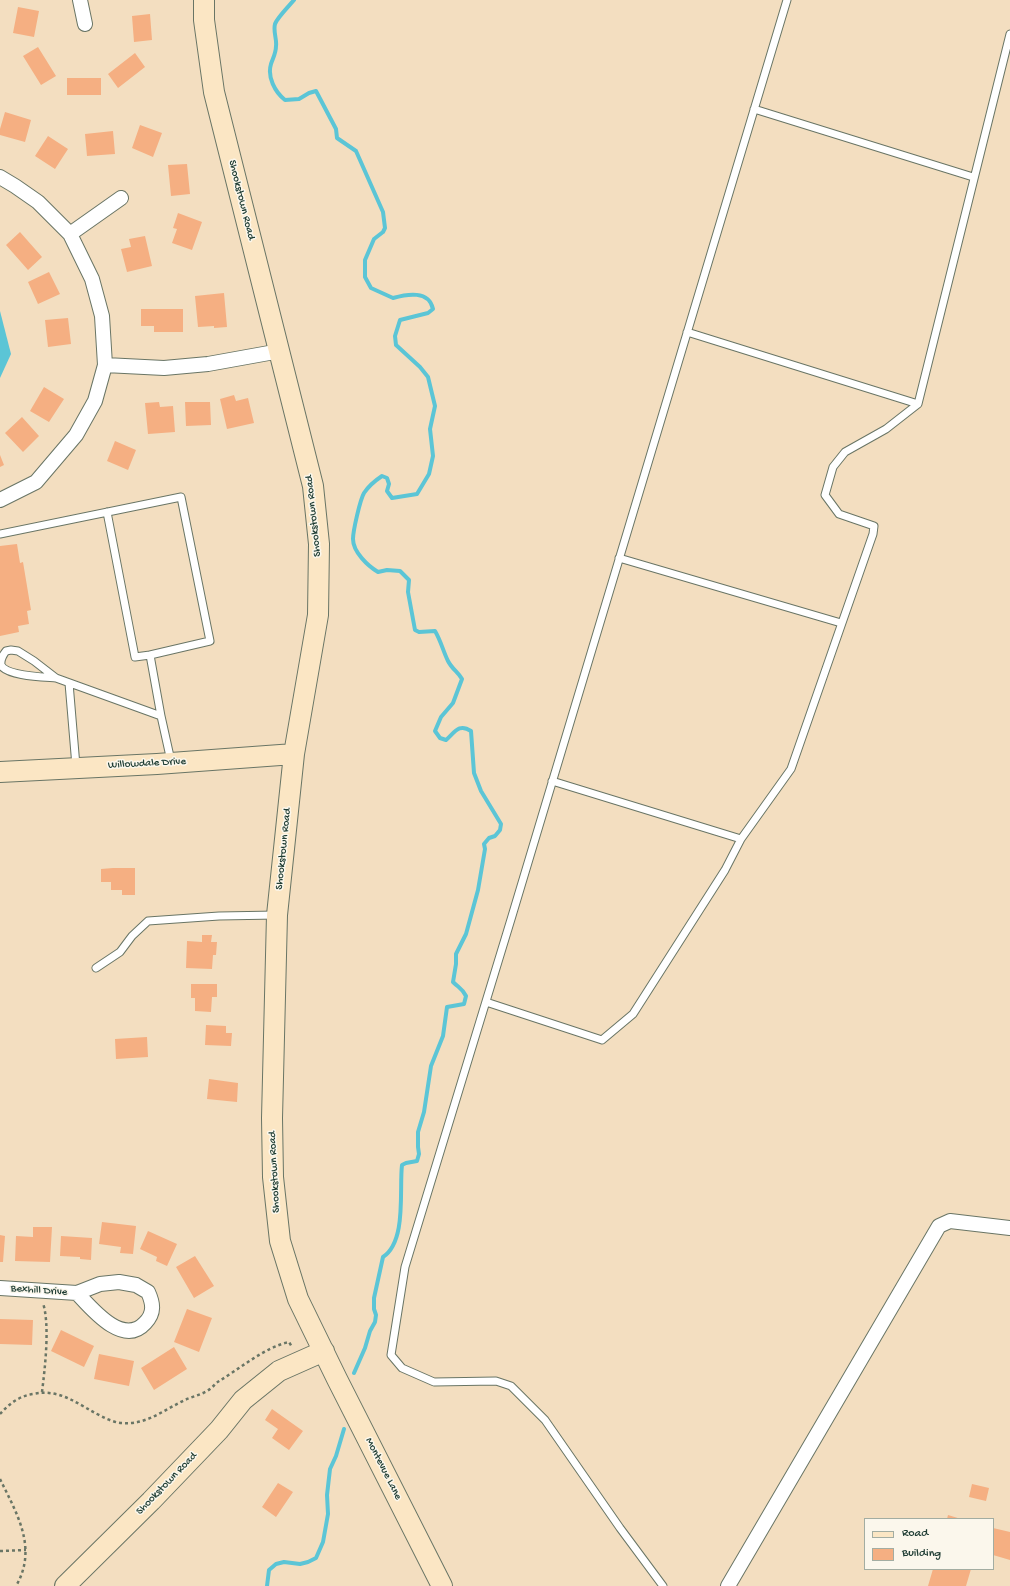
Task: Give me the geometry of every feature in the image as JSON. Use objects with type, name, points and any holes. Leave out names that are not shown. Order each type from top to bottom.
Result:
[{"type":"street","points":[[80,0],[85,24]]},
{"type":"street","name":"Shookstown Road","points":[[65,1586],[151,1501],[219,1430],[244,1400],[279,1371],[324,1351],[298,1299],[280,1242],[273,1177],[272,1118],[277,915],[294,754],[318,615],[319,544],[313,486],[214,92],[204,20],[204,0]]},
{"type":"street","points":[[0,178],[15,186],[38,202],[70,234],[92,279],[102,316],[105,365],[95,402],[76,435],[36,482],[0,500]]},
{"type":"street","points":[[70,234],[121,198]]},
{"type":"street","points":[[105,365],[164,368],[200,365],[280,351]]},
{"type":"street","name":"Willowdale Drive","points":[[0,772],[172,763],[294,754]]},
{"type":"street","points":[[728,1586],[939,1226],[950,1221],[1010,1228]]},
{"type":"street","name":"Bexhill Drive","points":[[0,1288],[78,1293],[100,1284],[119,1282],[136,1284],[148,1292],[153,1305],[149,1319],[141,1327],[130,1331],[116,1328],[100,1318],[78,1293]]},
{"type":"street","name":"Montevue Lane","points":[[324,1351],[442,1586]]},
{"type":"lane","points":[[663,1586],[620,1528],[545,1420],[511,1386],[496,1381],[434,1382],[402,1368],[391,1355],[405,1267],[787,0]]},
{"type":"lane","points":[[486,1002],[602,1040],[633,1014],[725,870],[741,839],[791,768],[841,623],[874,534],[874,526],[839,514],[825,495],[833,467],[845,452],[886,429],[918,404],[973,177],[1010,34]]},
{"type":"lane","points":[[754,109],[973,177]]},
{"type":"lane","points":[[686,332],[918,404]]},
{"type":"lane","points":[[0,534],[107,512],[181,497],[210,641],[135,657],[107,512]]},
{"type":"lane","points":[[619,558],[841,623]]},
{"type":"lane","points":[[56,678],[18,651],[6,650],[1,658],[2,669],[20,674],[56,678],[161,716]]},
{"type":"lane","points":[[150,655],[161,716],[172,763]]},
{"type":"lane","points":[[69,683],[76,768]]},
{"type":"lane","points":[[552,781],[741,839]]},
{"type":"lane","points":[[96,968],[120,952],[132,936],[148,921],[219,916],[277,915]]},
{"type":"path","points":[[39,1291],[46,1313],[45,1367],[42,1392]]},
{"type":"path","points":[[0,1414],[8,1404],[26,1395],[42,1392],[54,1393],[69,1398],[110,1420],[122,1424],[143,1422],[182,1401],[211,1390],[216,1383],[261,1354],[280,1344],[289,1342],[301,1361]]},
{"type":"path","points":[[0,1478],[24,1533],[26,1550],[21,1577],[16,1586]]},
{"type":"path","points":[[0,1551],[26,1550]]},
{"type":"water","points":[[0,311],[11,354],[0,378]]},
{"type":"building","points":[[18,7],[39,11],[34,37],[13,33]]},
{"type":"building","points":[[150,14],[152,40],[134,42],[132,16]]},
{"type":"building","points":[[38,47],[56,76],[41,85],[23,56]]},
{"type":"building","points":[[135,53],[145,67],[118,88],[108,74]]},
{"type":"building","points":[[67,78],[101,78],[101,95],[67,95]]},
{"type":"building","points":[[5,112],[31,120],[25,142],[0,135],[0,129]]},
{"type":"building","points":[[140,125],[162,133],[153,157],[132,148]]},
{"type":"building","points":[[113,131],[115,154],[87,156],[85,134]]},
{"type":"building","points":[[48,136],[68,149],[55,169],[35,156]]},
{"type":"building","points":[[187,164],[190,194],[171,196],[168,165]]},
{"type":"building","points":[[178,213],[202,222],[192,250],[172,243],[177,229],[173,228]]},
{"type":"building","points":[[20,232],[42,257],[28,270],[6,245]]},
{"type":"building","points":[[145,236],[152,266],[127,272],[121,249],[131,247],[129,239]]},
{"type":"building","points":[[49,272],[60,294],[38,304],[28,282]]},
{"type":"building","points":[[224,293],[227,327],[198,327],[195,296]]},
{"type":"building","points":[[141,309],[183,309],[183,332],[154,332],[154,326],[141,326]]},
{"type":"building","points":[[68,318],[71,344],[48,347],[45,320]]},
{"type":"building","points":[[44,387],[64,399],[49,422],[30,411]]},
{"type":"building","points":[[234,395],[236,401],[248,398],[254,423],[227,429],[220,399]]},
{"type":"building","points":[[159,402],[160,407],[173,406],[175,432],[148,434],[145,403]]},
{"type":"building","points":[[185,402],[210,402],[211,425],[186,426]]},
{"type":"building","points":[[22,417],[39,436],[23,452],[5,433]]},
{"type":"building","points":[[115,441],[136,450],[128,470],[107,461]]},
{"type":"building","points":[[0,455],[4,465],[0,467]]},
{"type":"building","points":[[17,544],[20,563],[23,562],[31,610],[27,611],[29,624],[18,626],[19,632],[0,636],[0,546]]},
{"type":"building","points":[[135,868],[135,895],[122,895],[122,890],[111,890],[111,882],[101,882],[101,869]]},
{"type":"building","points":[[202,935],[212,935],[211,942],[217,942],[216,955],[213,955],[212,969],[186,968],[187,941],[202,942]]},
{"type":"building","points":[[191,984],[217,984],[217,997],[212,997],[211,1012],[195,1011],[195,998],[191,998]]},
{"type":"building","points":[[206,1025],[226,1026],[226,1033],[232,1033],[231,1046],[205,1045]]},
{"type":"building","points":[[147,1037],[148,1057],[116,1059],[115,1039]]},
{"type":"building","points":[[209,1079],[238,1083],[237,1102],[207,1099]]},
{"type":"building","points":[[102,1222],[136,1226],[133,1254],[120,1253],[121,1247],[99,1244]]},
{"type":"building","points":[[33,1227],[52,1227],[50,1262],[15,1261],[16,1236],[33,1237]]},
{"type":"building","points":[[148,1231],[177,1244],[167,1266],[156,1261],[157,1257],[140,1249]]},
{"type":"building","points":[[0,1235],[5,1236],[3,1262],[0,1262]]},
{"type":"building","points":[[61,1236],[92,1238],[91,1260],[80,1259],[80,1257],[60,1256]]},
{"type":"building","points":[[195,1256],[214,1286],[194,1298],[176,1267]]},
{"type":"building","points":[[187,1309],[212,1318],[199,1352],[174,1342]]},
{"type":"building","points":[[0,1319],[33,1320],[32,1345],[0,1344]]},
{"type":"building","points":[[61,1330],[94,1346],[84,1367],[51,1351]]},
{"type":"building","points":[[174,1347],[187,1369],[154,1390],[141,1368]]},
{"type":"building","points":[[99,1354],[134,1361],[129,1386],[94,1379]]},
{"type":"building","points":[[272,1409],[303,1431],[289,1450],[272,1438],[278,1429],[265,1420]]},
{"type":"building","points":[[278,1483],[293,1492],[276,1517],[262,1507]]},
{"type":"building","points":[[972,1484],[989,1488],[986,1501],[969,1497]]},
{"type":"building","points":[[948,1515],[958,1518],[947,1518]]},
{"type":"building","points":[[994,1528],[1010,1532],[1010,1560],[994,1555]]},
{"type":"building","points":[[933,1570],[971,1570],[966,1586],[928,1586]]},
{"type":"waterway","points":[[294,0],[275,24],[274,30],[276,49],[270,69],[271,79],[275,89],[285,100],[299,99],[316,91],[336,129],[337,138],[356,151],[383,212],[385,228],[383,232],[374,239],[365,260],[365,277],[371,288],[393,298],[405,295],[422,296],[431,303],[433,309],[428,313],[400,320],[395,336],[396,345],[420,367],[428,377],[435,406],[430,429],[433,456],[429,474],[417,494],[392,498],[387,491],[389,484],[387,478],[382,476],[372,484],[364,493],[361,502],[354,529],[354,544],[358,554],[378,572],[387,570],[400,571],[409,580],[408,592],[415,630],[419,632],[435,631],[448,661],[462,679],[453,703],[441,717],[435,731],[440,738],[446,740],[460,728],[471,731],[474,773],[481,791],[501,824],[500,830],[495,836],[489,838],[484,844],[485,849],[478,890],[466,934],[456,954],[453,982],[466,996],[464,1004],[447,1007],[443,1036],[431,1066],[424,1112],[418,1132],[419,1154],[417,1161],[402,1165],[399,1227],[396,1239],[391,1249],[383,1257],[374,1298],[374,1309],[376,1315],[375,1322],[354,1373]]},
{"type":"waterway","points":[[267,1586],[269,1570],[276,1564],[284,1562],[300,1564],[316,1558],[323,1542],[328,1514],[327,1495],[330,1469],[336,1456],[344,1429]]}]
